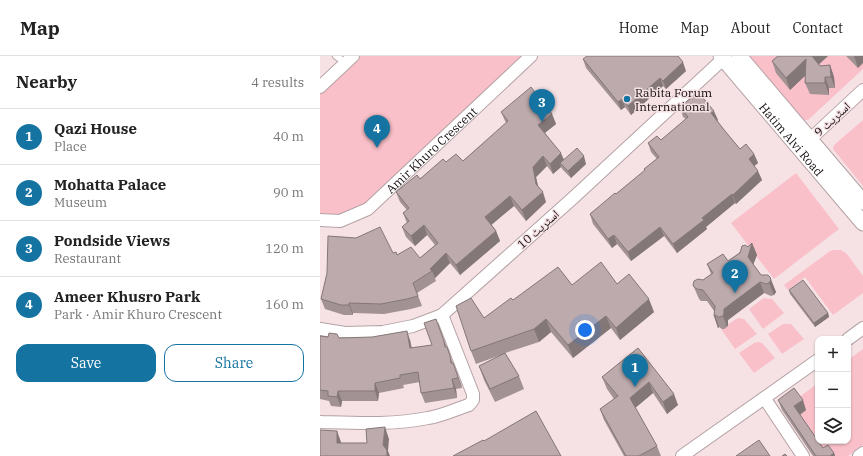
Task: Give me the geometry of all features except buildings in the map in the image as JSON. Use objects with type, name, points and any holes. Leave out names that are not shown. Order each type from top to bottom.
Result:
[{"type":"street","name":"Amir Khuro Crescent","points":[[320,222],[340,221],[368,209],[531,56]]},
{"type":"street","name":"Hatim Alvi Road","points":[[739,56],[863,223]]},
{"type":"street","name":"Hatim Alvi Road","points":[[723,57],[805,144],[863,202]]},
{"type":"street","name":"اسٹریٹ 10","points":[[320,329],[344,333],[383,332],[413,326],[442,315],[573,198],[723,57]]},
{"type":"street","points":[[320,87],[345,58]]},
{"type":"street","name":"اسٹریٹ 9","points":[[805,144],[863,90]]},
{"type":"street","points":[[320,422],[395,422],[429,418],[469,405],[473,400],[473,394],[442,315]]},
{"type":"street","points":[[851,337],[863,328]]},
{"type":"street","points":[[682,456],[815,362]]},
{"type":"street","points":[[765,398],[803,456]]},
{"type":"street","points":[[858,456],[863,453]]},
{"type":"shaded area","points":[[353,56],[531,56],[368,209],[320,220],[320,87]]},
{"type":"shaded area","points":[[748,56],[863,56],[863,69],[808,120],[802,120]]},
{"type":"shaded area","points":[[863,120],[863,186],[833,149],[834,145]]},
{"type":"shaded area","points":[[796,173],[839,229],[774,279],[731,223]]},
{"type":"shaded area","points":[[841,250],[847,254],[863,276],[863,293],[833,315],[805,277],[788,290],[784,285],[830,251]]},
{"type":"shaded area","points":[[764,298],[772,299],[784,313],[763,329],[749,309]]},
{"type":"shaded area","points":[[739,318],[744,319],[757,334],[735,349],[721,329]]},
{"type":"shaded area","points":[[783,324],[791,324],[804,339],[782,354],[768,334]]},
{"type":"shaded area","points":[[758,342],[762,343],[775,358],[754,373],[739,353]]},
{"type":"shaded area","points":[[863,349],[863,445],[848,456],[825,456],[817,444],[851,444],[851,358]]},
{"type":"shaded area","points":[[815,385],[815,441],[798,416],[798,398]]},
{"type":"place","name":"Rabita Forum International","points":[[627,99]]},
{"type":"place","name":"Pondside Views","points":[[542,122]]},
{"type":"place","name":"Ameer Khusro Park","points":[[377,148]]},
{"type":"place","name":"Mohatta Palace","points":[[735,293]]},
{"type":"place","name":"Qazi House","points":[[635,387]]}]
